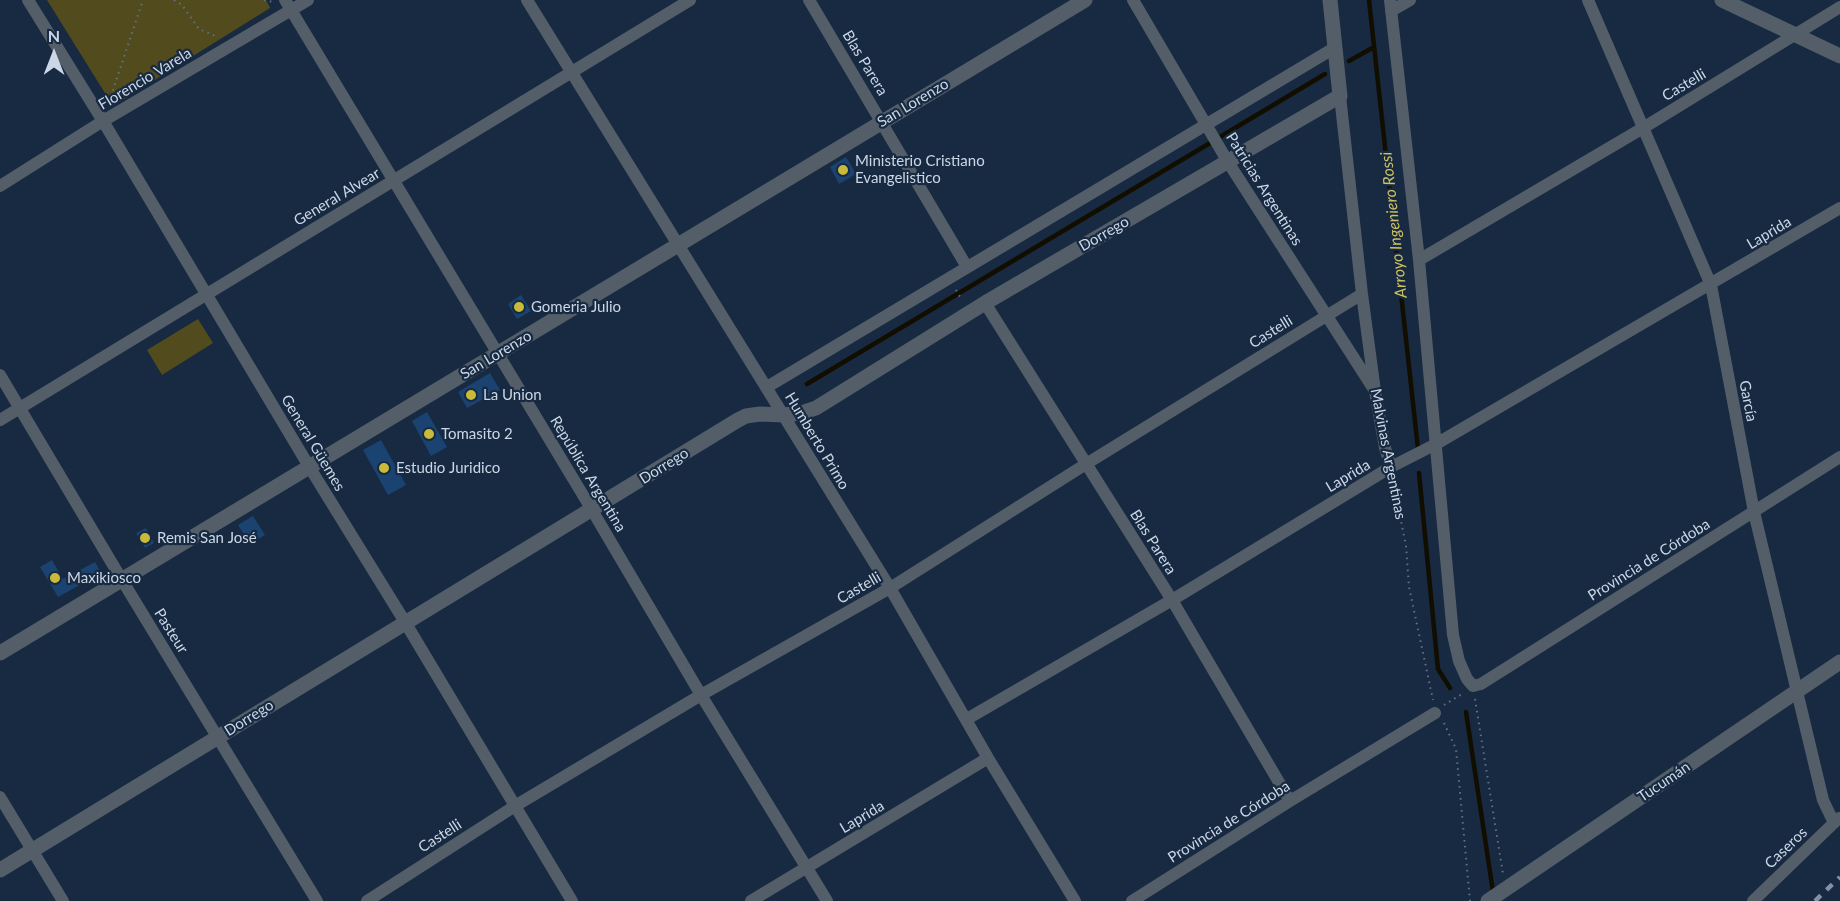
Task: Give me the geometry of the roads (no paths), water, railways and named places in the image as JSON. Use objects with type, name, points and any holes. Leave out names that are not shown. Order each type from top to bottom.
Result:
[{"type":"street","name":"General Güemes","points":[[28,0],[572,901]]},
{"type":"street","name":"Florencio Varela","points":[[0,186],[103,121],[234,44],[288,5],[308,0]]},
{"type":"street","name":"Humberto Primo","points":[[527,0],[890,588],[988,758],[1075,901]]},
{"type":"street","name":"General Alvear","points":[[0,420],[690,0]]},
{"type":"street","name":"Blas Parera","points":[[809,0],[967,267]]},
{"type":"street","name":"San Lorenzo","points":[[0,653],[1085,0]]},
{"type":"street","name":"Patricias Argentinas","points":[[1133,0],[1228,162],[1375,391]]},
{"type":"street","name":"Malvinas Argentinas","points":[[1330,0],[1362,294],[1375,391],[1385,448],[1395,465]]},
{"type":"street","points":[[1410,0],[1391,6],[1419,260],[1436,444]]},
{"type":"street","name":"García","points":[[1588,0],[1711,285],[1754,512],[1796,692],[1825,807],[1837,820]]},
{"type":"street","points":[[1722,0],[1840,56]]},
{"type":"street","name":"República Argentina","points":[[288,5],[827,901]]},
{"type":"street","name":"Castelli","points":[[1419,260],[1643,128],[1840,7]]},
{"type":"street","points":[[767,387],[1336,47]]},
{"type":"street","name":"Dorrego","points":[[0,870],[746,416],[784,415],[816,408],[985,303],[1340,96]]},
{"type":"street","name":"Laprida","points":[[967,719],[1172,600],[1395,465],[1436,444],[1840,208]]},
{"type":"street","name":"Castelli","points":[[367,901],[515,806],[701,695],[890,588],[1362,294]]},
{"type":"street","name":"Blas Parera","points":[[985,303],[1172,600],[1290,801]]},
{"type":"street","name":"Pasteur","points":[[0,375],[317,901]]},
{"type":"street","name":"Provincia de Córdoba","points":[[1436,444],[1453,635],[1459,661],[1467,679],[1473,686],[1491,678],[1840,457]]},
{"type":"street","name":"Tucumán","points":[[1500,896],[1840,662]]},
{"type":"street","name":"Provincia de Córdoba","points":[[1132,901],[1440,709]]},
{"type":"street","name":"Laprida","points":[[751,901],[988,758]]},
{"type":"street","points":[[0,797],[63,901]]},
{"type":"street","name":"Caseros","points":[[1753,901],[1837,820]]},
{"type":"waterway","name":"Arroyo Ingeniero Rossi","points":[[1369,0],[1418,449]]},
{"type":"waterway","points":[[1349,61],[1374,47]]},
{"type":"waterway","points":[[1220,137],[1325,74]]},
{"type":"waterway","points":[[807,384],[1210,143]]},
{"type":"waterway","points":[[1419,473],[1438,669],[1450,688]]},
{"type":"waterway","points":[[1466,712],[1493,892]]},
{"type":"railway","points":[[1815,901],[1840,877]]},
{"type":"place","name":"Ministerio Cristiano Evangelistico","points":[[843,170]]},
{"type":"place","name":"Gomeria Julio","points":[[519,307]]},
{"type":"place","name":"La Union","points":[[471,395]]},
{"type":"place","name":"Tomasito 2","points":[[429,434]]},
{"type":"place","name":"Estudio Juridico","points":[[384,468]]},
{"type":"place","name":"Remis San José","points":[[145,538]]},
{"type":"place","name":"Maxikiosco","points":[[55,578]]}]
